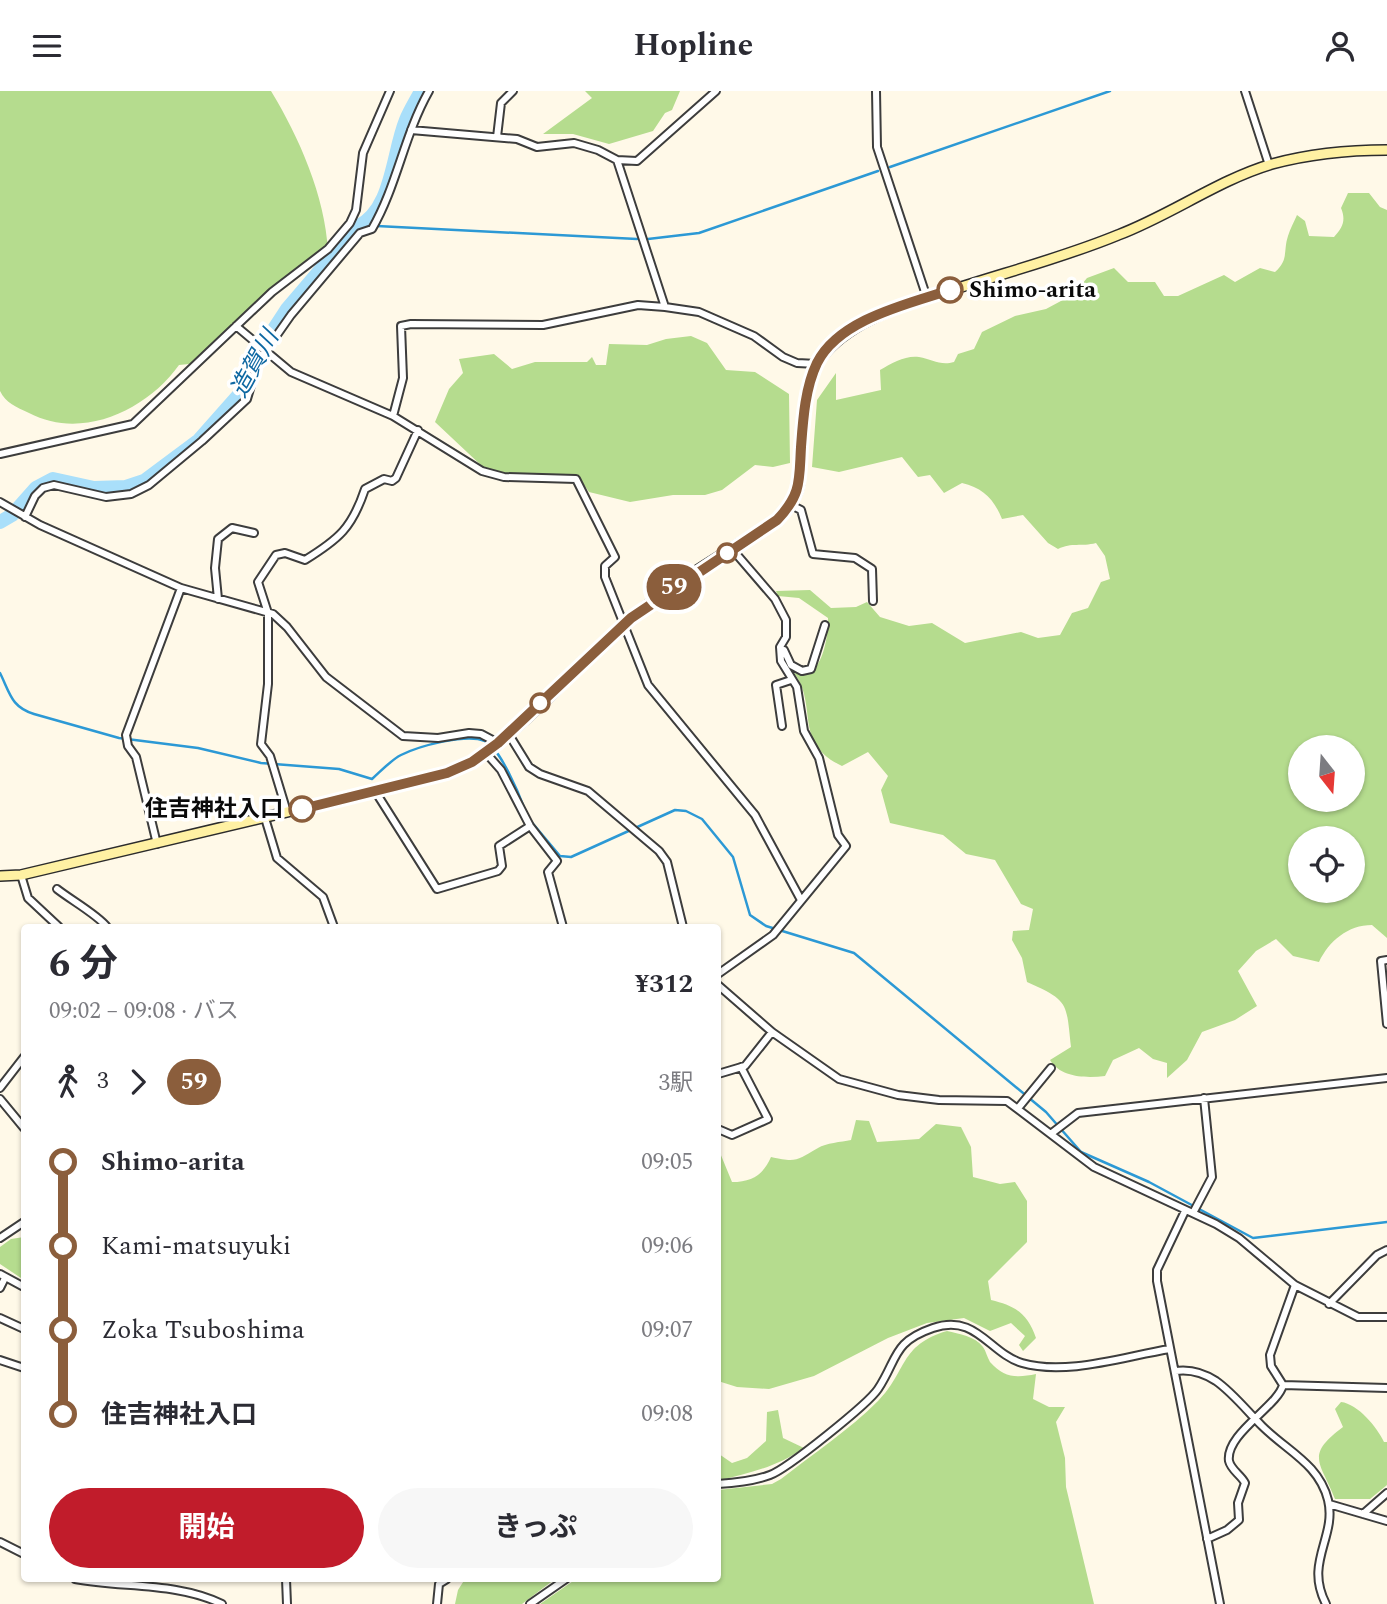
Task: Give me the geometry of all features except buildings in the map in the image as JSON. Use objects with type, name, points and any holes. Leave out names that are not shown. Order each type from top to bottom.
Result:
[{"type":"main road","points":[[0,876],[21,875],[447,773],[497,744],[625,623],[655,600],[777,520],[791,505],[798,489],[801,469],[803,411],[817,363],[851,330],[883,314],[927,298],[1115,237],[1164,216],[1219,185],[1269,165],[1359,150],[1387,150]]},
{"type":"street","points":[[0,454],[133,424],[272,292],[328,249],[350,223],[356,210],[363,153],[390,91]]},
{"type":"street","points":[[23,515],[43,488],[54,485],[114,498],[149,485],[247,399],[262,348],[360,233],[372,229],[386,205],[401,152],[429,91]]},
{"type":"street","points":[[497,137],[501,103],[513,91]]},
{"type":"street","points":[[411,130],[517,139],[537,147],[574,143],[598,150],[617,160],[638,160],[716,91]]},
{"type":"street","points":[[876,91],[877,147],[927,298]]},
{"type":"street","points":[[1245,91],[1269,165]]},
{"type":"street","points":[[617,160],[665,307]]},
{"type":"street","points":[[393,416],[402,378],[401,326],[460,323],[542,325],[638,305],[665,307],[699,312],[754,335],[783,358],[796,363],[817,363]]},
{"type":"street","points":[[236,326],[307,380],[393,416],[482,471],[504,477],[576,479],[615,557],[605,566],[605,577],[615,609],[625,623],[648,685],[755,815],[801,900]]},
{"type":"street","points":[[287,812],[270,756],[261,744],[268,684],[268,613],[258,582],[276,555],[285,553],[305,560],[336,541],[355,518],[365,489],[384,479],[397,478],[418,430]]},
{"type":"street","points":[[0,502],[181,588],[268,613],[287,627],[326,677],[403,736],[438,739],[470,733],[481,734],[497,744]]},
{"type":"street","points":[[791,505],[801,510],[813,554],[855,558],[872,569],[873,601]]},
{"type":"street","points":[[218,599],[220,590],[215,568],[218,539],[232,528],[254,533]]},
{"type":"street","points":[[721,972],[758,949],[773,935],[846,846],[838,835],[819,758],[804,731],[797,687],[781,661],[780,647],[786,637],[786,620],[782,610],[732,549]]},
{"type":"street","points":[[157,843],[136,757],[128,745],[126,735],[181,588]]},
{"type":"street","points":[[780,647],[791,665],[802,671],[811,669],[825,625]]},
{"type":"street","points":[[782,726],[776,685],[791,680]]},
{"type":"street","points":[[508,733],[529,767],[540,774],[588,791],[630,824],[667,862],[682,924]]},
{"type":"street","points":[[487,752],[500,770],[530,826],[557,861],[548,872],[549,883],[563,924]]},
{"type":"street","points":[[375,792],[437,889],[498,871],[502,866],[499,846],[530,826]]},
{"type":"street","points":[[265,818],[277,858],[323,898],[333,924]]},
{"type":"street","points":[[21,875],[29,898],[56,924]]},
{"type":"street","points":[[57,889],[86,912],[98,916],[105,924]]},
{"type":"street","points":[[1387,960],[1381,961],[1387,1024]]},
{"type":"street","points":[[721,988],[772,1032],[839,1079],[898,1095],[1021,1104],[1094,1167],[1141,1187],[1240,1238],[1296,1285],[1358,1317],[1387,1317]]},
{"type":"street","points":[[721,1073],[741,1067],[772,1032]]},
{"type":"street","points":[[0,1088],[21,1061]]},
{"type":"street","points":[[721,1130],[732,1135],[768,1119],[741,1067]]},
{"type":"street","points":[[1021,1104],[1051,1068]]},
{"type":"street","points":[[1049,1129],[1078,1113],[1387,1078]]},
{"type":"street","points":[[1204,1098],[1212,1177],[1157,1270],[1220,1604]]},
{"type":"street","points":[[0,1099],[21,1124]]},
{"type":"street","points":[[0,1238],[21,1224]]},
{"type":"street","points":[[1329,1304],[1377,1255],[1387,1250]]},
{"type":"street","points":[[0,1288],[2,1276],[21,1286]]},
{"type":"street","points":[[1208,1539],[1227,1530],[1239,1520],[1238,1503],[1245,1483],[1229,1460],[1250,1419],[1281,1393],[1283,1385],[1271,1366],[1270,1356],[1296,1285]]},
{"type":"street","points":[[0,1318],[21,1328]]},
{"type":"street","points":[[721,1484],[760,1478],[787,1466],[873,1395],[899,1348],[932,1328],[961,1326],[990,1339],[1007,1356],[1039,1365],[1070,1366],[1170,1349]]},
{"type":"street","points":[[0,1360],[21,1367]]},
{"type":"street","points":[[1175,1371],[1202,1374],[1215,1381],[1311,1467],[1322,1483],[1329,1504],[1323,1552],[1315,1575],[1325,1604]]},
{"type":"street","points":[[1283,1385],[1387,1388]]},
{"type":"street","points":[[1363,1514],[1387,1493]]},
{"type":"street","points":[[1329,1504],[1387,1521]]},
{"type":"street","points":[[0,1542],[21,1552]]},
{"type":"street","points":[[101,1582],[179,1591],[206,1596],[222,1604]]},
{"type":"street","points":[[286,1582],[287,1604]]},
{"type":"street","points":[[437,1604],[439,1584],[442,1582]]},
{"type":"street","points":[[530,1604],[562,1582]]},
{"type":"green space","points":[[0,91],[271,91],[301,147],[309,168],[322,209],[328,251],[279,287],[199,363],[179,365],[150,395],[131,407],[91,422],[70,424],[49,421],[20,409],[8,402],[0,391]]},
{"type":"green space","points":[[585,91],[680,91],[672,110],[665,113],[653,131],[609,144],[573,134],[543,134],[592,98]]},
{"type":"green space","points":[[1348,193],[1369,193],[1380,207],[1387,210],[1387,938],[1372,925],[1355,928],[1334,941],[1319,962],[1293,956],[1276,939],[1256,951],[1238,971],[1257,1006],[1235,1020],[1202,1032],[1187,1060],[1167,1078],[1167,1063],[1153,1059],[1139,1048],[1113,1060],[1105,1076],[1082,1077],[1067,1073],[1050,1060],[1071,1047],[1066,1012],[1058,999],[1027,982],[1022,958],[1012,940],[1013,931],[1029,930],[1033,909],[1021,904],[995,860],[966,854],[943,835],[890,823],[881,790],[888,776],[868,752],[842,766],[817,746],[811,735],[801,685],[794,673],[809,674],[818,663],[826,641],[828,618],[799,598],[778,596],[776,591],[810,590],[831,608],[856,607],[867,602],[880,617],[909,626],[932,623],[965,643],[1021,632],[1038,638],[1060,635],[1072,613],[1088,608],[1101,582],[1110,579],[1105,556],[1096,543],[1058,549],[1048,543],[1023,515],[1002,519],[987,495],[962,483],[944,493],[930,475],[918,477],[902,457],[839,472],[812,467],[817,400],[836,373],[836,400],[881,390],[880,370],[904,358],[919,357],[940,363],[954,362],[958,354],[974,349],[982,332],[1015,316],[1046,309],[1074,294],[1087,278],[1114,268],[1128,282],[1155,282],[1164,296],[1178,296],[1224,275],[1235,282],[1260,268],[1275,272],[1284,259],[1288,236],[1297,215],[1305,221],[1309,236],[1334,237],[1343,223],[1341,208]]},
{"type":"green space","points":[[691,336],[707,343],[726,370],[755,372],[789,394],[790,463],[773,467],[755,465],[722,490],[705,495],[673,495],[630,502],[589,492],[578,476],[504,475],[485,469],[435,422],[449,389],[463,373],[459,359],[494,354],[512,369],[535,362],[587,362],[592,357],[596,365],[606,365],[609,344],[647,345]]},
{"type":"green space","points":[[856,1120],[869,1121],[877,1142],[919,1139],[936,1124],[961,1127],[971,1147],[973,1177],[1000,1184],[1015,1182],[1027,1201],[1027,1242],[988,1281],[991,1300],[1020,1312],[1036,1338],[1023,1351],[1019,1345],[1025,1336],[1011,1323],[990,1331],[964,1318],[927,1323],[888,1338],[814,1376],[769,1389],[737,1387],[721,1382],[721,1155],[732,1182],[745,1181],[760,1173],[771,1157],[786,1160],[801,1158],[825,1145],[851,1140]]},
{"type":"green space","points":[[21,1237],[21,1278],[0,1264],[0,1247],[11,1239]]},
{"type":"green space","points":[[947,1331],[976,1340],[983,1347],[990,1362],[1000,1371],[1017,1376],[1036,1374],[1033,1399],[1049,1407],[1065,1407],[1056,1422],[1065,1458],[1066,1487],[1094,1604],[540,1604],[572,1582],[721,1582],[721,1490],[772,1484],[781,1479],[867,1412],[887,1390],[905,1360],[931,1337]]},
{"type":"green space","points":[[1341,1402],[1360,1412],[1372,1423],[1384,1442],[1387,1442],[1387,1485],[1370,1499],[1335,1499],[1321,1468],[1319,1460],[1323,1445],[1343,1427],[1335,1409]]},
{"type":"green space","points":[[778,1410],[783,1438],[804,1448],[773,1465],[721,1480],[721,1455],[732,1463],[747,1458],[766,1441],[767,1412]]},
{"type":"green space","points":[[463,1582],[551,1582],[522,1604],[455,1604]]},
{"type":"waterway","name":"造賀川","points":[[0,522],[12,515],[36,488],[53,479],[94,488],[126,487],[144,481],[199,440],[245,388],[257,355],[287,309],[357,227],[369,219],[378,208],[390,180],[406,120],[421,91]]},
{"type":"waterway","points":[[890,167],[1110,91]]},
{"type":"waterway","points":[[648,239],[699,233],[878,171]]},
{"type":"waterway","name":"造賀川","points":[[362,225],[370,225]]},
{"type":"waterway","points":[[377,226],[637,239]]},
{"type":"waterway","points":[[0,673],[16,703],[34,714],[119,738],[198,748],[261,763],[339,769],[372,779],[397,757],[409,751],[455,740],[485,741],[503,762],[525,810]]},
{"type":"waterway","points":[[529,819],[560,856],[571,857],[675,810],[686,811],[702,819],[733,857],[750,915],[766,926],[854,953],[1046,1112],[1081,1152],[1149,1182],[1253,1238],[1387,1222]]},
{"type":"bus line","name":"59","points":[[302,809],[447,773],[472,762],[498,743],[631,618],[777,520],[791,505],[798,489],[803,411],[817,363],[851,330],[883,314],[950,290]]},
{"type":"place","name":"Shimo-arita","points":[[950,290]]},
{"type":"place","name":"住吉神社入口","points":[[302,809]]}]
